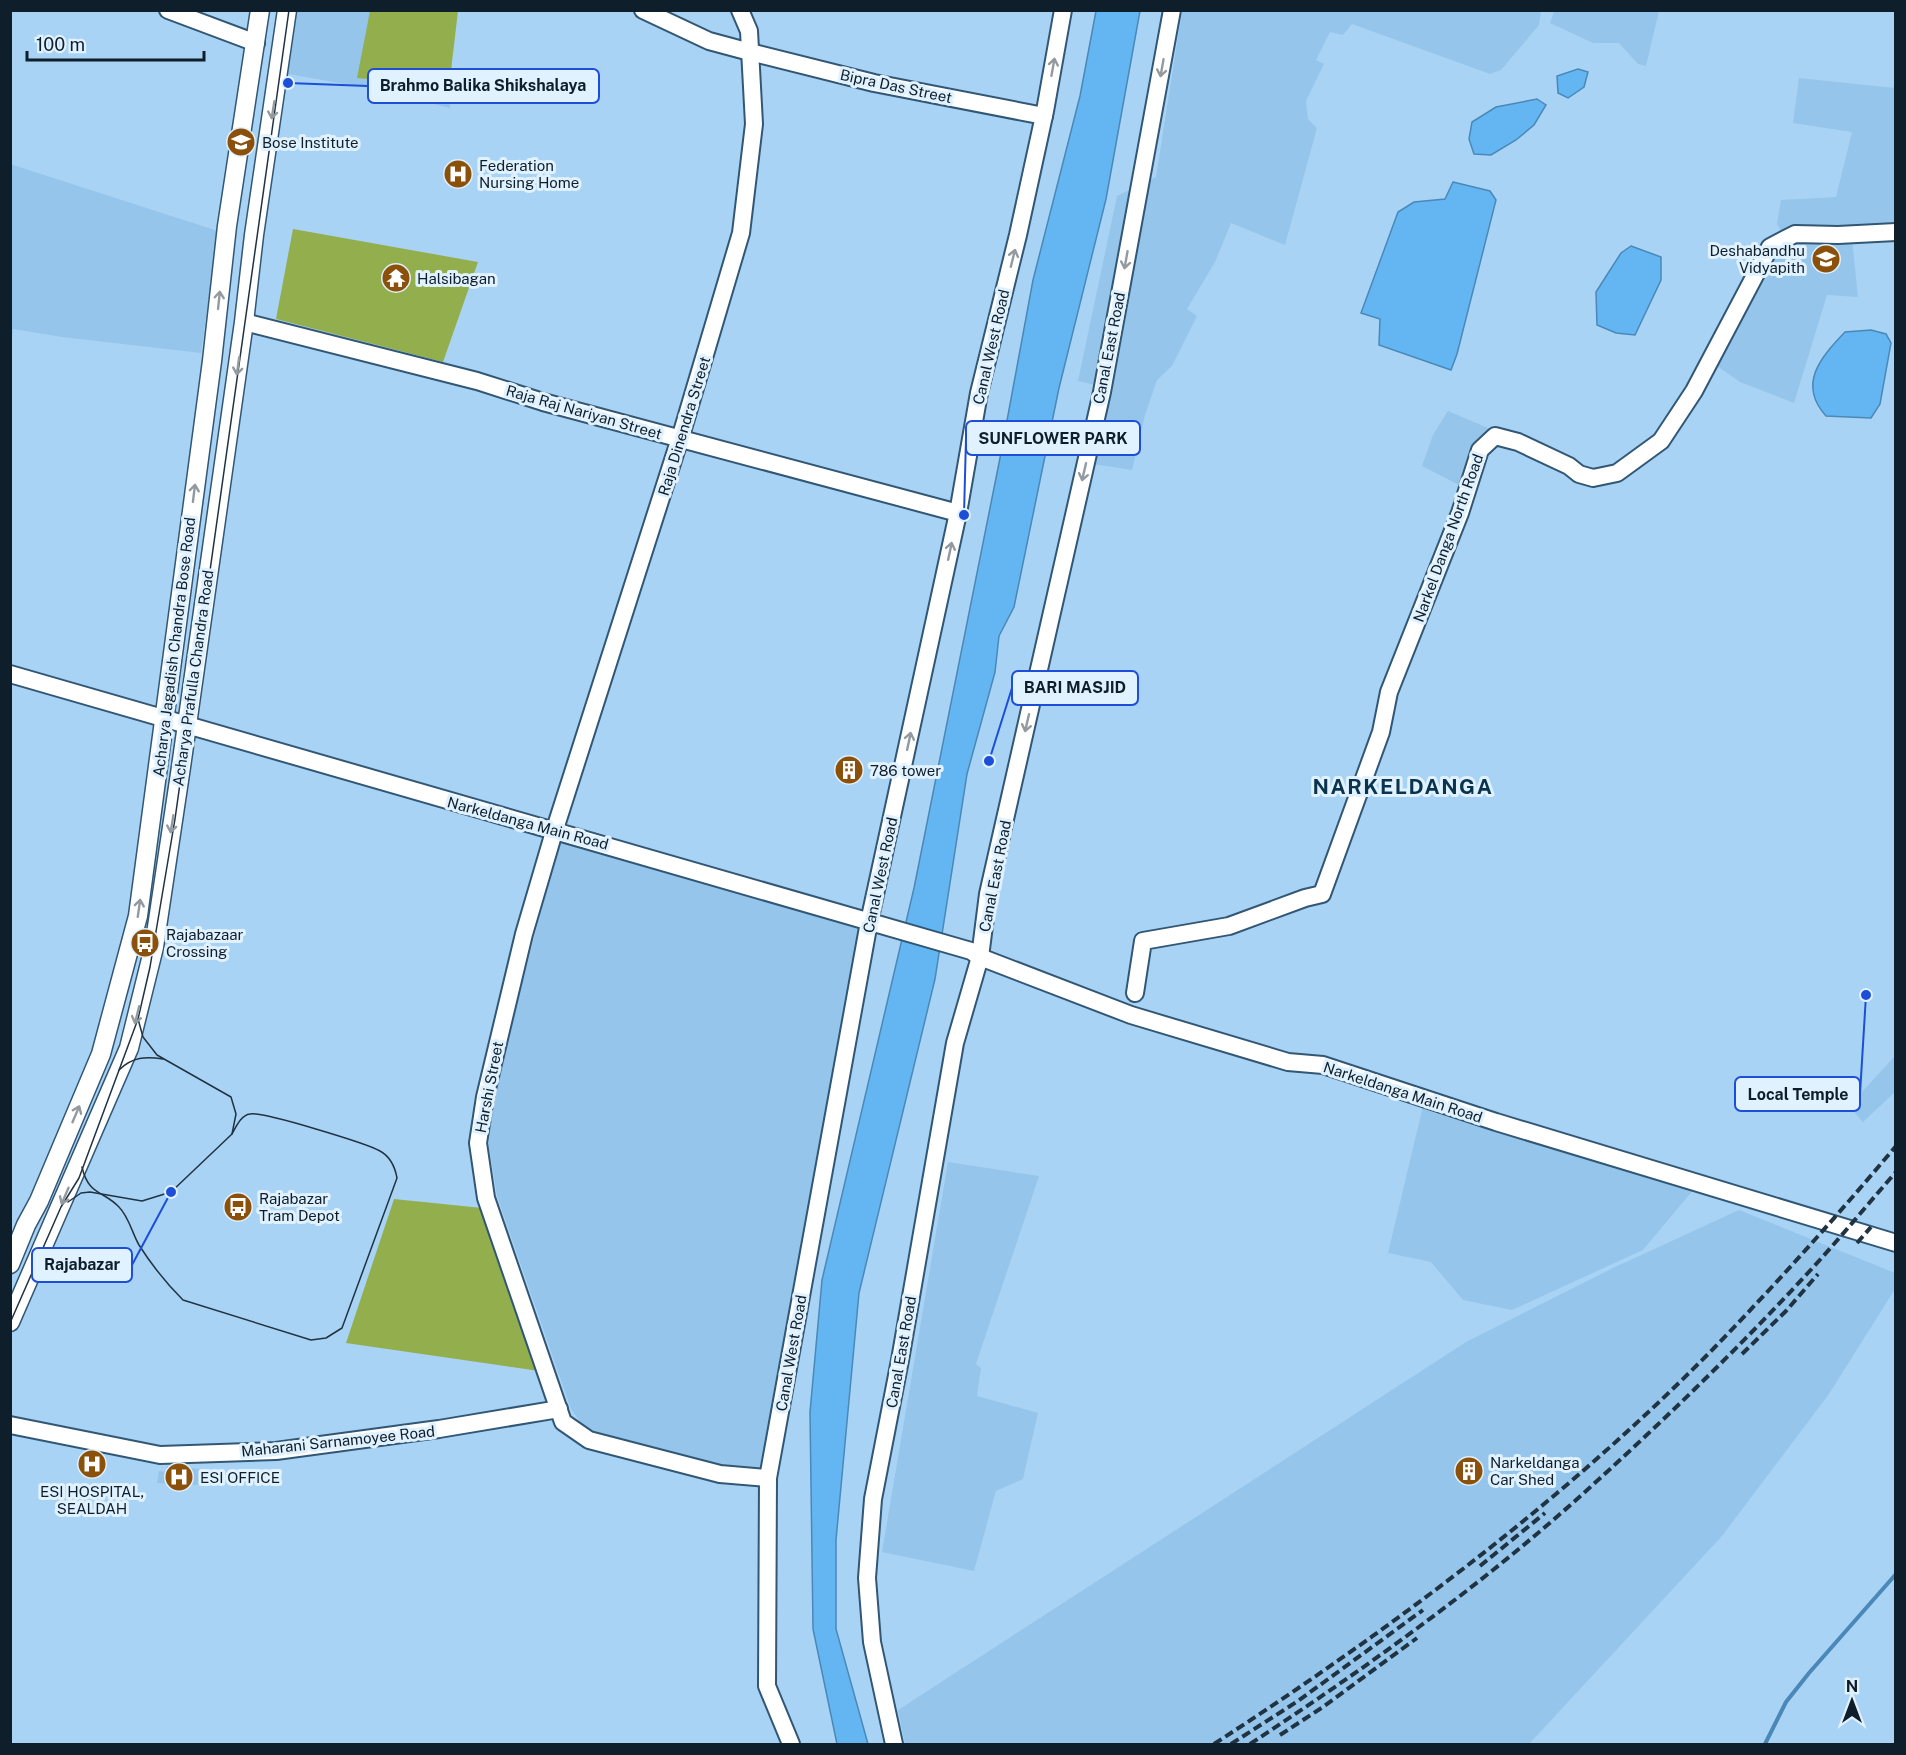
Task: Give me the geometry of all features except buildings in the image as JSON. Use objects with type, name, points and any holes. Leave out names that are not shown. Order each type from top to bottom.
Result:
[{"type":"main road","points":[[168,10],[256,43]]},
{"type":"main road","name":"Acharya Jagadish Chandra Bose Road","points":[[10,1264],[101,1054],[138,916],[212,361],[227,226],[260,10]]},
{"type":"main road","name":"Acharya Prafulla Chandra Road","points":[[10,1322],[129,1048],[154,947],[287,10]]},
{"type":"main road","name":"Bipra Das Street","points":[[643,10],[709,41],[750,52],[874,83],[1044,116]]},
{"type":"main road","name":"Raja Dinendra Street","points":[[554,832],[680,439],[741,233],[754,124],[749,31],[740,10]]},
{"type":"main road","name":"Canal West Road","points":[[790,1744],[767,1686],[768,1478],[958,513],[979,393],[1018,235],[1044,116],[1063,10]]},
{"type":"main road","name":"Canal East Road","points":[[894,1744],[872,1642],[867,1578],[873,1499],[900,1360],[955,1043],[1102,392],[1172,10]]},
{"type":"main road","name":"Narkel Danga North Road","points":[[1135,993],[1143,941],[1229,926],[1322,894],[1381,732],[1389,692],[1460,513],[1480,450],[1495,436],[1518,442],[1569,466],[1579,474],[1593,478],[1617,473],[1661,441],[1694,391],[1770,248],[1795,234],[1838,235],[1896,232]]},
{"type":"main road","name":"Raja Raj Nariyan Street","points":[[244,322],[477,381],[543,402],[958,513]]},
{"type":"main road","name":"Narkeldanga Main Road","points":[[10,674],[878,924],[976,954],[1131,1015],[1288,1062],[1323,1065],[1496,1122],[1896,1243]]},
{"type":"main road","name":"Harshi Street","points":[[554,832],[519,951],[485,1097],[478,1143],[486,1198],[563,1422],[589,1440],[720,1474],[768,1478]]},
{"type":"main road","name":"Maharani Sarnamoyee Road","points":[[10,1425],[160,1455],[276,1451],[439,1430],[559,1409]]},
{"type":"shaded area","points":[[296,11],[454,11],[450,108],[374,89],[288,74]]},
{"type":"shaded area","points":[[1096,11],[1140,11],[1106,199],[1059,388],[1014,607],[999,636],[995,672],[967,774],[935,979],[859,1293],[836,1540],[836,1629],[868,1744],[837,1744],[813,1629],[810,1412],[822,1280],[914,888],[1001,453],[1033,280],[1080,96]]},
{"type":"shaded area","points":[[1182,11],[1541,11],[1539,25],[1501,70],[1490,74],[1352,24],[1343,35],[1330,32],[1316,60],[1324,64],[1306,101],[1308,119],[1317,128],[1285,245],[1231,223],[1215,262],[1187,309],[1197,316],[1172,366],[1157,380],[1145,415],[1132,470],[1093,464],[1112,389],[1078,381],[1117,196],[1156,177]]},
{"type":"shaded area","points":[[1554,11],[1659,11],[1646,66],[1638,64],[1619,43],[1593,43],[1550,23]]},
{"type":"shaded area","points":[[1578,69],[1588,72],[1584,87],[1568,98],[1558,93],[1557,76]]},
{"type":"shaded area","points":[[1799,78],[1895,88],[1895,228],[1801,225],[1782,232],[1777,224],[1781,200],[1836,197],[1852,132],[1793,123]]},
{"type":"shaded area","points":[[1537,99],[1546,105],[1534,125],[1516,140],[1491,155],[1474,154],[1469,139],[1472,122],[1496,107]]},
{"type":"shaded area","points":[[10,164],[218,231],[201,353],[13,329],[11,346]]},
{"type":"shaded area","points":[[1453,182],[1490,191],[1496,200],[1451,370],[1379,345],[1380,319],[1361,313],[1398,212],[1414,202],[1445,199]]},
{"type":"shaded area","points":[[1852,239],[1858,297],[1827,295],[1794,403],[1740,382],[1714,364],[1775,250],[1793,240]]},
{"type":"shaded area","points":[[1631,246],[1661,257],[1661,280],[1635,335],[1616,333],[1597,325],[1596,292],[1621,253]]},
{"type":"shaded area","points":[[1871,330],[1886,334],[1891,343],[1880,404],[1871,418],[1826,416],[1813,393],[1813,382],[1821,361],[1845,332]]},
{"type":"shaded area","points":[[1448,411],[1488,428],[1461,486],[1422,466],[1433,435]]},
{"type":"shaded area","points":[[560,840],[861,925],[764,1469],[722,1468],[586,1430],[571,1409],[497,1196],[489,1146],[491,1100]]},
{"type":"shaded area","points":[[1895,1056],[1895,1092],[1863,1122],[1849,1106]]},
{"type":"shaded area","points":[[1423,1106],[1694,1189],[1643,1250],[1512,1310],[1463,1300],[1431,1262],[1388,1253]]},
{"type":"shaded area","points":[[948,1162],[1039,1176],[976,1364],[981,1368],[977,1396],[1038,1413],[1023,1479],[996,1491],[974,1571],[882,1552]]},
{"type":"shaded area","points":[[1739,1210],[1895,1273],[1895,1289],[1829,1394],[1722,1536],[1529,1744],[905,1744],[898,1710],[1466,1342],[1613,1268]]},
{"type":"shaded area","name":"ESI OFFICE","points":[[166,1466],[201,1469],[199,1485],[157,1483],[159,1471],[167,1472]]},
{"type":"green space","points":[[370,11],[458,11],[449,87],[357,78]]},
{"type":"green space","points":[[293,229],[478,262],[443,362],[276,319]]},
{"type":"green space","points":[[394,1199],[482,1208],[539,1371],[346,1343]]},
{"type":"waterway","points":[[1765,1744],[1786,1702],[1896,1574]]},
{"type":"tram line","points":[[10,1323],[61,1207],[79,1178],[138,1019],[150,967],[175,819],[289,10]]},
{"type":"tram line","points":[[68,1202],[81,1193],[90,1192],[142,1201],[171,1192],[232,1134],[236,1114],[231,1097],[157,1055],[143,1037],[138,1019]]},
{"type":"tram line","points":[[119,1070],[139,1058],[163,1059]]},
{"type":"tram line","points":[[82,1167],[92,1188],[122,1211],[154,1267],[183,1300],[311,1340],[326,1338],[342,1328],[397,1178],[394,1166],[384,1153],[371,1147],[259,1114],[244,1117],[232,1134]]},
{"type":"railway","points":[[1214,1744],[1281,1700],[1412,1607],[1476,1559],[1599,1457],[1658,1403],[1738,1323],[1896,1146]]},
{"type":"railway","points":[[1250,1744],[1418,1628],[1498,1566],[1576,1500],[1665,1418],[1751,1333],[1818,1262],[1896,1172]]},
{"type":"railway","points":[[1857,1243],[1871,1227]]},
{"type":"railway","points":[[1742,1354],[1786,1311],[1818,1274]]},
{"type":"railway","points":[[1480,1566],[1545,1513]]},
{"type":"railway","points":[[1231,1744],[1298,1701],[1423,1610]]},
{"type":"railway","points":[[1280,1735],[1323,1707],[1417,1638]]},
{"type":"place","name":"Brahmo Balika Shikshalaya","points":[[288,83]]},
{"type":"place","name":"Bose Institute","points":[[241,142]]},
{"type":"place","name":"Federation Nursing Home","points":[[458,174]]},
{"type":"place","name":"Deshabandhu Vidyapith","points":[[1826,259]]},
{"type":"place","name":"Halsibagan","points":[[396,278]]},
{"type":"place","name":"SUNFLOWER PARK","points":[[964,515]]},
{"type":"place","name":"BARI MASJID","points":[[989,761]]},
{"type":"place","name":"786 tower","points":[[849,770]]},
{"type":"place","name":"Rajabazaar Crossing","points":[[145,943]]},
{"type":"place","name":"Local Temple","points":[[1866,995]]},
{"type":"place","name":"Rajabazar","points":[[171,1192]]},
{"type":"place","name":"Rajabazar Tram Depot","points":[[238,1207]]},
{"type":"place","name":"ESI HOSPITAL, SEALDAH","points":[[92,1464]]},
{"type":"place","name":"Narkeldanga Car Shed","points":[[1469,1471]]},
{"type":"place","name":"ESI OFFICE","points":[[179,1477]]},
{"type":"district","name":"NARKELDANGA","points":[[1403,786]]}]
